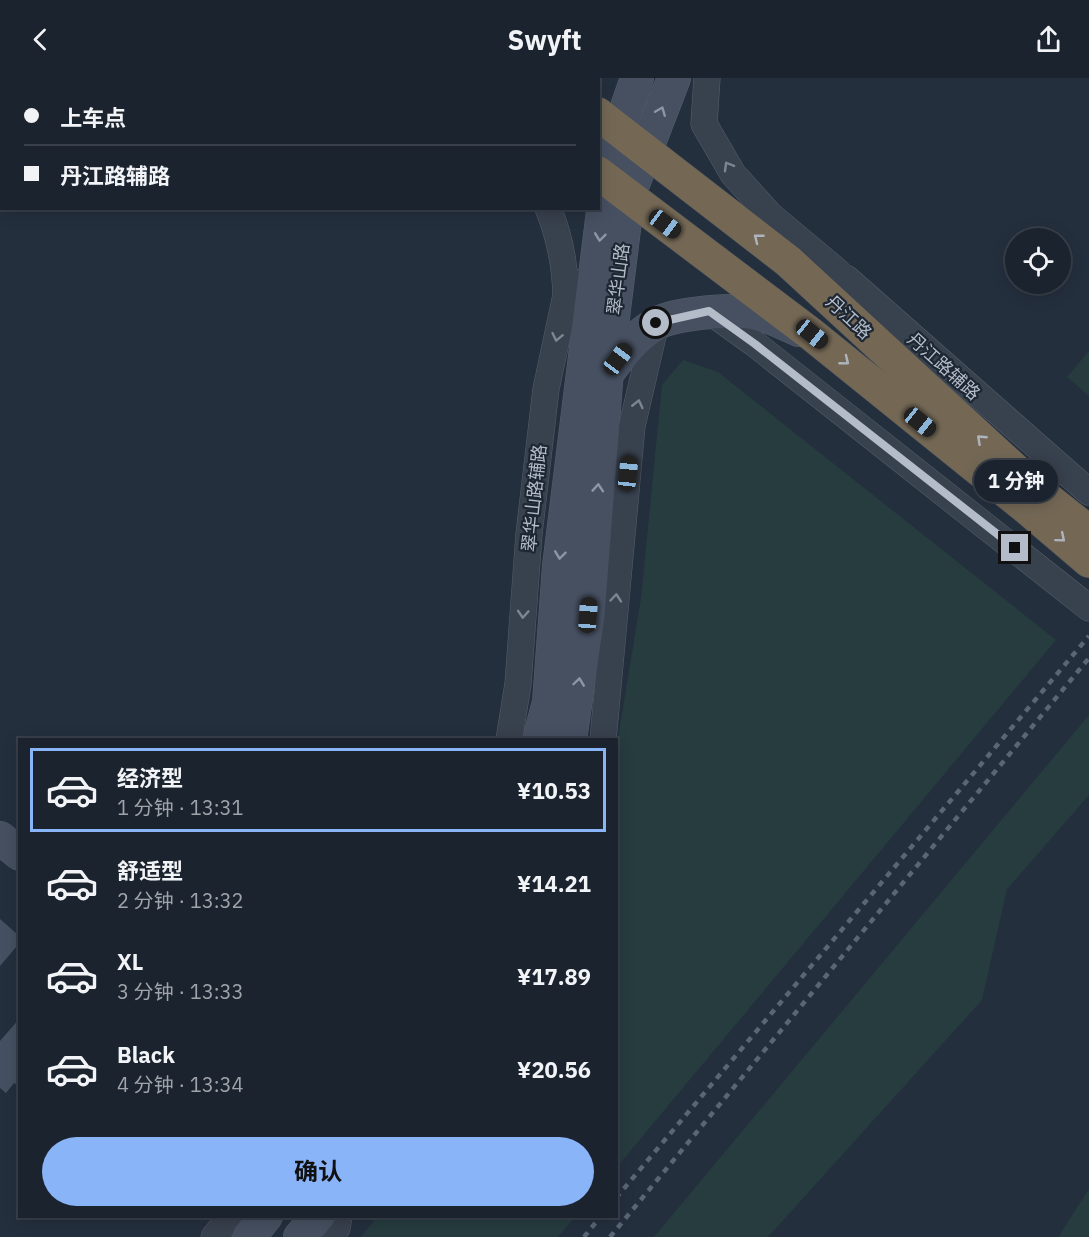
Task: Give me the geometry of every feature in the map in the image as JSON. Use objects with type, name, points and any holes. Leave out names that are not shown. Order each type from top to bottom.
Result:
[{"type":"highway","name":"丹江路","points":[[609,122],[788,261],[1041,494],[1089,532]]},
{"type":"highway","name":"丹江路","points":[[611,183],[812,334],[1089,561]]},
{"type":"main road","name":"翠华山路","points":[[570,738],[588,615],[606,375],[611,183],[609,122],[637,78]]},
{"type":"main road","name":"翠华山路","points":[[540,738],[549,702],[559,566],[595,274],[611,183],[645,151],[674,78]]},
{"type":"main road","points":[[606,375],[630,343],[656,323],[709,311],[755,313],[812,334]]},
{"type":"main road","points":[[0,838],[18,852]]},
{"type":"main road","points":[[249,1237],[264,1218]]},
{"type":"main road","points":[[300,1237],[316,1218]]},
{"type":"street","points":[[707,78],[704,124],[733,174],[770,215],[846,278]]},
{"type":"street","name":"翠华山路辅路","points":[[509,738],[518,684],[529,534],[546,389],[566,295],[566,269],[558,232],[549,210]]},
{"type":"street","name":"丹江路辅路","points":[[788,261],[846,278],[1089,492]]},
{"type":"street","points":[[566,295],[595,274]]},
{"type":"street","points":[[709,311],[773,358],[1089,608]]},
{"type":"street","points":[[603,738],[633,426],[656,323]]},
{"type":"street","points":[[214,1237],[229,1218]]},
{"type":"street","points":[[329,1237],[337,1228],[339,1218]]},
{"type":"green space","points":[[1089,351],[1089,396],[1067,377]]},
{"type":"green space","points":[[683,360],[718,372],[1056,640],[618,1166],[618,738],[641,598],[662,385]]},
{"type":"green space","points":[[1089,715],[1089,795],[1007,889],[982,1000],[768,1237],[654,1237]]},
{"type":"green space","points":[[1089,1189],[1089,1237],[1059,1237],[1062,1231]]},
{"type":"green space","points":[[376,1218],[574,1218],[558,1237],[361,1237]]},
{"type":"building","points":[[0,919],[17,934],[17,946],[0,966]]},
{"type":"building","points":[[18,1020],[18,1086],[14,1083],[6,1093],[0,1088],[0,1041]]},
{"type":"railway","points":[[618,1196],[1089,636]]},
{"type":"railway","points":[[610,1237],[1089,658]]},
{"type":"railway","points":[[584,1237],[599,1218]]},
{"type":"route","points":[[656,323],[709,311],[755,344],[1015,548]]}]
